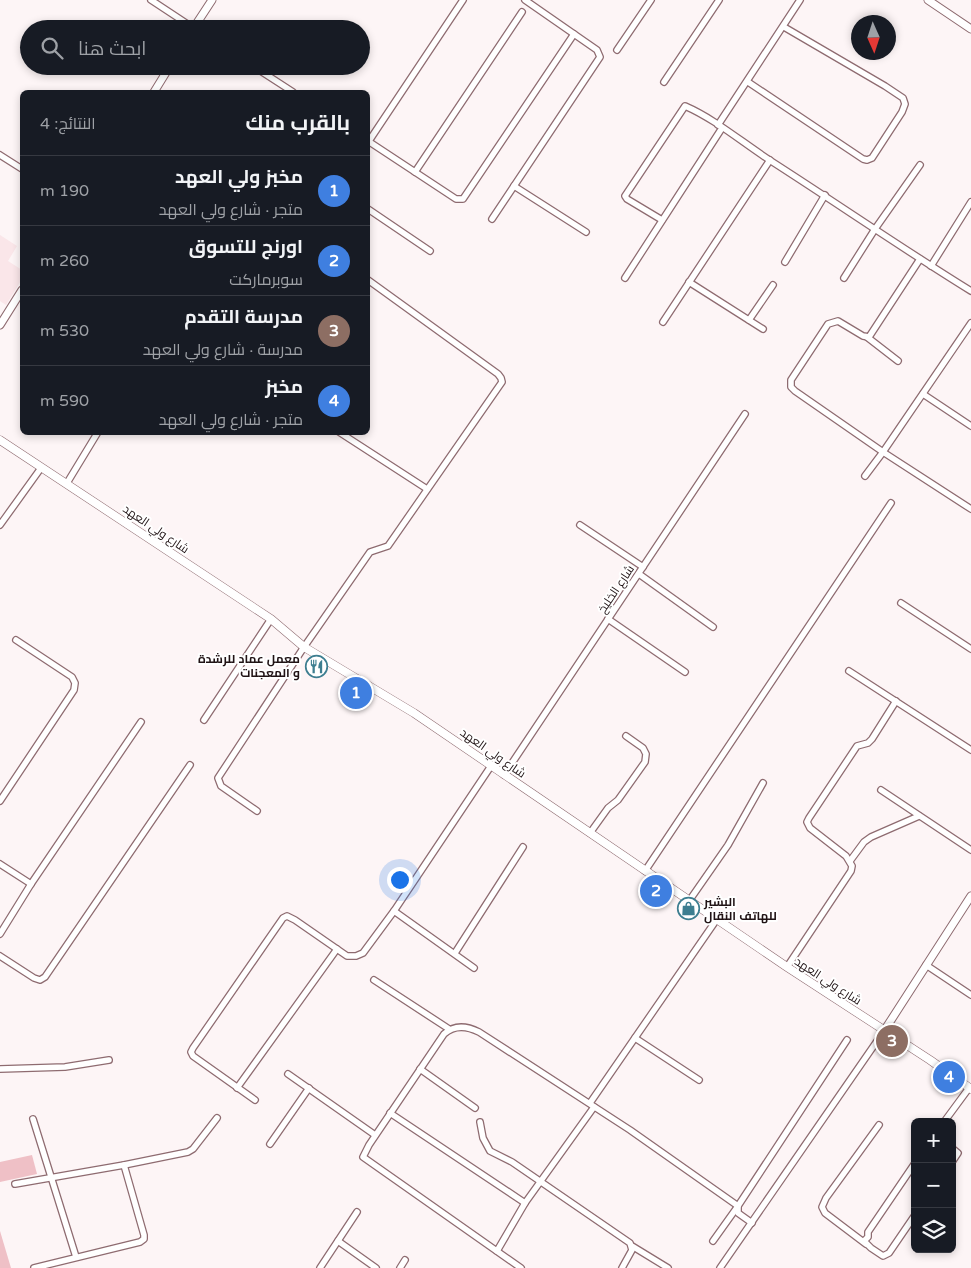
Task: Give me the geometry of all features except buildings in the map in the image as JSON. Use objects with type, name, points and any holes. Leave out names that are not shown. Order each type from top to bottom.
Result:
[{"type":"main road","name":"شارع ولي العهد","points":[[0,440],[271,619],[304,647],[414,713],[787,968],[970,1088]]},
{"type":"street","points":[[151,0],[182,20]]},
{"type":"street","points":[[199,20],[212,0]]},
{"type":"street","points":[[370,138],[463,0]]},
{"type":"street","points":[[492,219],[599,60],[600,55],[597,50],[525,0]]},
{"type":"street","points":[[617,50],[651,0]]},
{"type":"street","points":[[664,82],[719,0]]},
{"type":"street","points":[[624,278],[800,0]]},
{"type":"street","points":[[928,0],[971,29]]},
{"type":"street","points":[[415,172],[522,12]]},
{"type":"street","points":[[748,82],[867,160],[872,158],[902,112],[905,104],[903,98],[784,26]]},
{"type":"street","points":[[370,142],[456,199],[461,200],[465,198],[574,34]]},
{"type":"street","points":[[155,90],[164,75]]},
{"type":"street","points":[[267,75],[290,90]]},
{"type":"street","points":[[662,220],[625,196],[683,106],[686,106],[971,291]]},
{"type":"street","points":[[0,155],[20,168]]},
{"type":"street","points":[[664,322],[770,160]]},
{"type":"street","points":[[844,278],[875,229],[920,165]]},
{"type":"street","points":[[514,186],[586,232]]},
{"type":"street","points":[[785,262],[824,195]]},
{"type":"street","points":[[931,266],[971,202]]},
{"type":"street","points":[[370,210],[430,251]]},
{"type":"street","points":[[867,337],[872,334],[920,259]]},
{"type":"street","points":[[256,811],[221,786],[218,778],[304,647],[370,552],[388,546],[502,382],[501,378],[370,281]]},
{"type":"street","points":[[689,282],[763,329]]},
{"type":"street","points":[[749,320],[772,284]]},
{"type":"street","points":[[0,325],[20,293]]},
{"type":"street","points":[[898,361],[867,337],[838,321],[828,324],[790,384],[795,391],[883,452],[971,509]]},
{"type":"street","points":[[865,476],[971,323]]},
{"type":"street","points":[[923,394],[971,426]]},
{"type":"street","name":"شارع الخليخ","points":[[504,775],[745,414]]},
{"type":"street","points":[[67,483],[96,435]]},
{"type":"street","points":[[344,435],[427,489]]},
{"type":"street","points":[[0,525],[41,468]]},
{"type":"street","points":[[645,871],[891,503]]},
{"type":"street","points":[[580,525],[643,567]]},
{"type":"street","points":[[638,574],[713,627]]},
{"type":"street","points":[[901,604],[971,648]]},
{"type":"street","points":[[204,720],[271,619]]},
{"type":"street","points":[[608,619],[684,672]]},
{"type":"street","points":[[0,801],[74,690],[75,684],[72,677],[16,640]]},
{"type":"street","points":[[849,672],[971,750]]},
{"type":"street","points":[[787,968],[852,866],[846,856],[810,828],[807,822],[857,746],[872,739],[896,702]]},
{"type":"street","points":[[0,934],[31,884],[141,722]]},
{"type":"street","points":[[590,834],[608,808],[618,800],[645,762],[646,754],[643,748],[626,736]]},
{"type":"street","points":[[0,956],[34,978],[40,980],[45,977],[190,765]]},
{"type":"street","points":[[255,1100],[193,1056],[191,1052],[283,918],[287,916],[296,920],[347,956],[356,956],[363,953],[394,911],[491,766]]},
{"type":"street","points":[[689,900],[728,845],[763,783]]},
{"type":"street","points":[[881,790],[971,850]]},
{"type":"street","points":[[850,862],[864,842],[871,837],[919,816]]},
{"type":"street","points":[[455,953],[523,848]]},
{"type":"street","points":[[0,864],[31,884]]},
{"type":"street","points":[[720,1268],[884,1031],[971,896]]},
{"type":"street","points":[[394,911],[474,968]]},
{"type":"street","points":[[497,1251],[526,1203],[635,1038],[717,919]]},
{"type":"street","points":[[237,1088],[337,949]]},
{"type":"street","points":[[926,965],[971,995]]},
{"type":"street","points":[[374,980],[449,1029]]},
{"type":"street","points":[[522,1268],[363,1157],[364,1152],[375,1135],[449,1029],[466,1026],[479,1032],[630,1130],[738,1206]]},
{"type":"street","points":[[635,1038],[699,1080]]},
{"type":"street","points":[[713,1241],[847,1040]]},
{"type":"street","points":[[0,1069],[65,1067],[109,1060]]},
{"type":"street","points":[[420,1069],[474,1108]]},
{"type":"street","points":[[288,1074],[375,1135]]},
{"type":"street","points":[[270,1144],[309,1088]]},
{"type":"street","points":[[947,1118],[970,1088]]},
{"type":"street","points":[[390,1113],[526,1203]]},
{"type":"street","points":[[15,1184],[191,1151],[216,1118]]},
{"type":"street","points":[[33,1119],[76,1257]]},
{"type":"street","points":[[480,1122],[483,1138],[491,1153],[506,1159],[632,1246],[668,1268]]},
{"type":"street","points":[[879,1125],[826,1198],[822,1207],[825,1214],[883,1256],[885,1256],[911,1221]]},
{"type":"street","points":[[34,1268],[144,1240],[124,1165]]},
{"type":"street","points":[[871,1248],[864,1241],[868,1237],[868,1232],[911,1169]]},
{"type":"street","points":[[738,1206],[738,1212],[752,1223]]},
{"type":"street","points":[[320,1268],[356,1212]]},
{"type":"street","points":[[338,1241],[376,1268]]},
{"type":"street","points":[[622,1268],[632,1250],[632,1246]]},
{"type":"street","points":[[400,1268],[405,1260]]},
{"type":"shaded area","points":[[0,235],[17,246],[8,261],[20,269],[20,282],[6,305],[0,301]]},
{"type":"shaded area","points":[[32,1155],[37,1174],[0,1182],[0,1162]]},
{"type":"shaded area","points":[[0,1231],[11,1268],[0,1268]]},
{"type":"place","name":"معمل عماد للرشدة و المعجنات","points":[[316,666]]},
{"type":"place","name":"مخبز ولي العهد","points":[[356,693]]},
{"type":"place","name":"اورنج للتسوق","points":[[656,891]]},
{"type":"place","name":"البشير للهاتف النقال","points":[[688,909]]},
{"type":"place","name":"مدرسة التقدم","points":[[892,1041]]},
{"type":"place","name":"مخبز","points":[[949,1077]]}]
